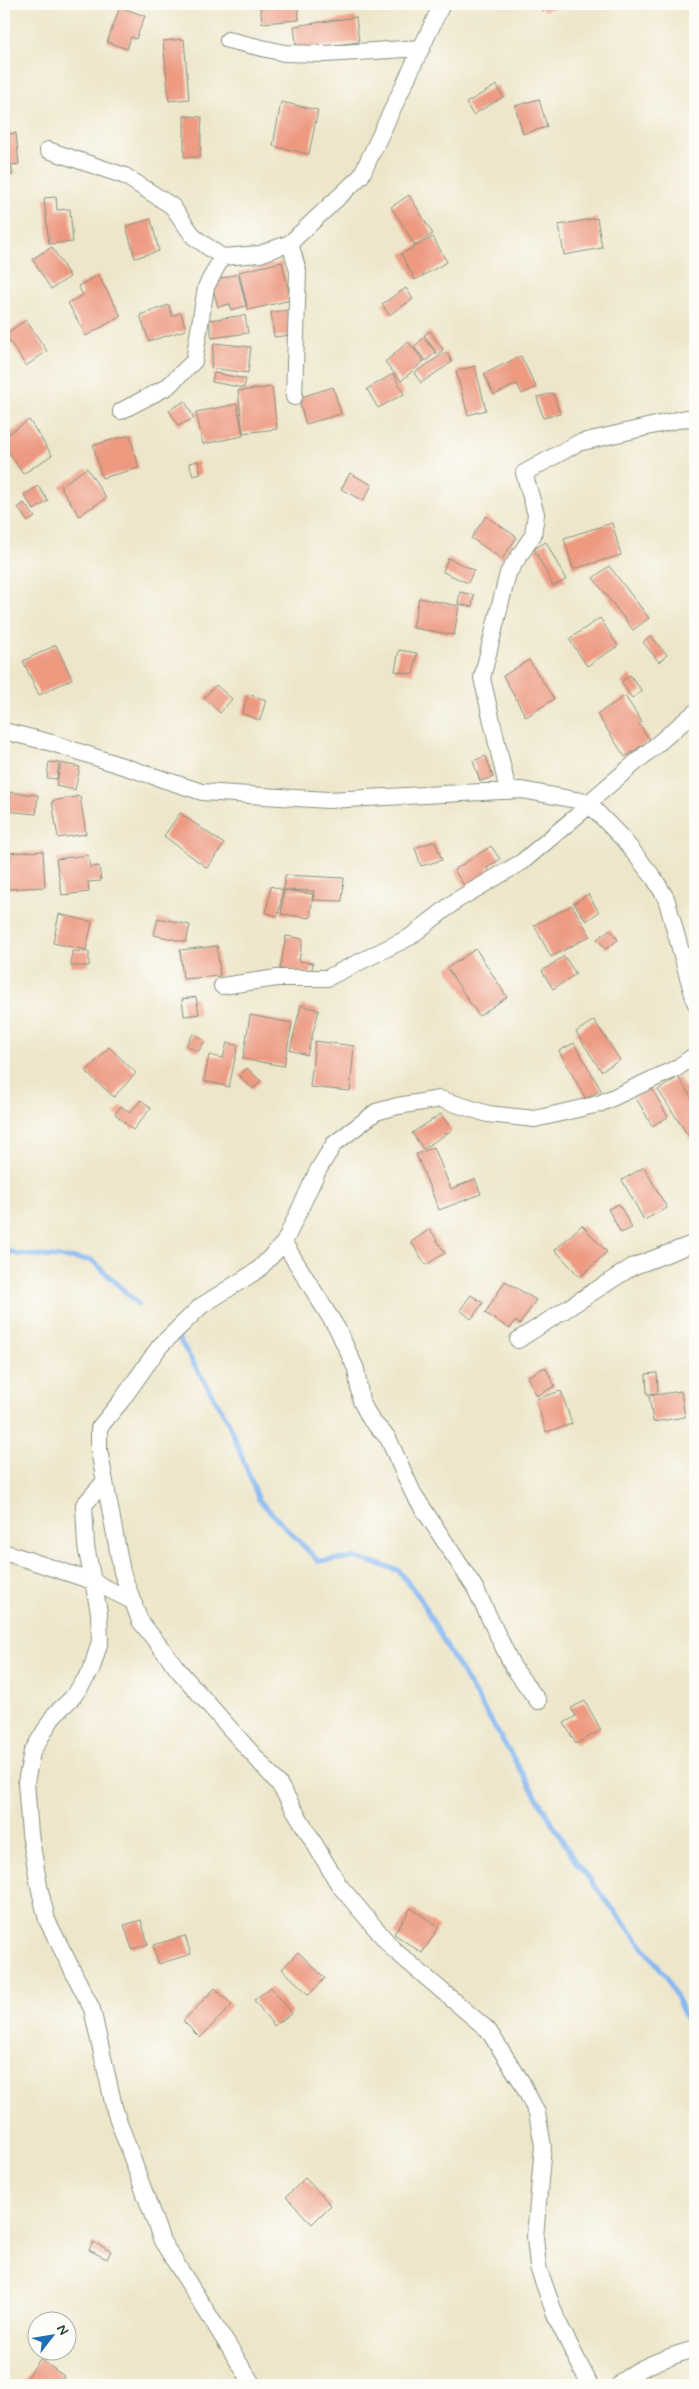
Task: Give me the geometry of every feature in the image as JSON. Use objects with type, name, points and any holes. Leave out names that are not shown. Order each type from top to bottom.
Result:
[{"type":"street","points":[[48,150],[125,176],[172,206],[194,237],[222,257],[260,254],[290,242],[361,176],[442,4]]},
{"type":"street","points":[[228,40],[284,53],[325,54],[422,48]]},
{"type":"street","points":[[290,242],[298,271],[294,397]]},
{"type":"street","points":[[122,411],[167,387],[194,361],[206,286],[222,257]]},
{"type":"street","points":[[508,791],[482,678],[508,573],[532,535],[536,514],[524,473],[578,443],[686,418],[695,420]]},
{"type":"street","points":[[222,986],[277,978],[327,978],[402,941],[456,900],[522,862],[695,712]]},
{"type":"street","points":[[4,731],[52,742],[202,792],[328,800],[522,790],[592,803]]},
{"type":"street","points":[[592,803],[594,809],[623,839],[654,878],[666,898],[695,1002]]},
{"type":"street","points":[[590,2385],[557,2320],[538,2267],[535,2237],[543,2146],[537,2113],[521,2080],[488,2030],[393,1949],[339,1885],[278,1784],[180,1672],[140,1621],[122,1572],[104,1482],[99,1450],[99,1428],[121,1401],[160,1346],[201,1306],[258,1270],[284,1243],[318,1170],[334,1144],[376,1112],[398,1106],[440,1099],[488,1114],[535,1119],[599,1104],[677,1068],[695,1055]]},
{"type":"street","points":[[284,1243],[338,1330],[356,1369],[361,1402],[370,1420],[388,1438],[413,1493],[475,1588],[513,1667],[538,1701]]},
{"type":"street","points":[[518,1340],[632,1267],[695,1243]]},
{"type":"street","points":[[104,1482],[84,1505],[86,1546],[99,1612],[100,1641],[91,1671],[73,1696],[54,1715],[32,1752],[26,1782],[30,1834],[47,1920],[92,2009],[115,2111],[162,2241],[254,2385]]},
{"type":"street","points":[[4,1552],[92,1581],[134,1602]]},
{"type":"street","points":[[619,2385],[625,2378],[676,2354],[695,2349]]},
{"type":"building","points":[[260,4],[298,4],[299,20],[262,23]]},
{"type":"building","points":[[541,4],[558,4],[559,6],[543,11]]},
{"type":"building","points":[[120,7],[145,16],[136,39],[131,37],[127,49],[107,42]]},
{"type":"building","points":[[356,17],[359,42],[297,50],[294,26]]},
{"type":"building","points":[[184,39],[189,99],[169,101],[163,41]]},
{"type":"building","points":[[497,85],[503,97],[473,115],[466,103]]},
{"type":"building","points":[[539,99],[547,127],[523,134],[515,106]]},
{"type":"building","points":[[281,102],[318,110],[309,154],[273,146]]},
{"type":"building","points":[[184,116],[202,117],[200,157],[184,157]]},
{"type":"building","points":[[16,133],[19,164],[11,165],[13,175],[4,176],[4,134]]},
{"type":"building","points":[[409,195],[433,234],[415,245],[391,207]]},
{"type":"building","points":[[56,197],[57,210],[70,209],[73,242],[49,244],[44,198]]},
{"type":"building","points":[[597,218],[602,248],[564,255],[559,225]]},
{"type":"building","points":[[151,219],[159,251],[135,258],[126,226]]},
{"type":"building","points":[[433,237],[447,262],[415,280],[401,254]]},
{"type":"building","points":[[52,247],[70,277],[51,289],[32,259]]},
{"type":"building","points":[[282,262],[291,300],[248,310],[239,272]]},
{"type":"building","points":[[238,274],[246,306],[231,310],[230,304],[218,307],[211,281]]},
{"type":"building","points":[[98,275],[121,316],[86,336],[68,303],[83,295],[78,286]]},
{"type":"building","points":[[406,288],[413,299],[389,315],[382,304]]},
{"type":"building","points":[[169,305],[172,316],[181,313],[186,330],[149,341],[140,315]]},
{"type":"building","points":[[289,310],[292,335],[274,337],[271,312]]},
{"type":"building","points":[[245,315],[248,333],[212,338],[209,320]]},
{"type":"building","points":[[26,320],[47,351],[26,366],[5,334]]},
{"type":"building","points":[[430,331],[443,350],[437,354],[424,335]]},
{"type":"building","points":[[423,338],[436,352],[426,361],[414,347]]},
{"type":"building","points":[[408,342],[424,361],[401,381],[385,362]]},
{"type":"building","points":[[214,343],[251,347],[248,373],[211,368]]},
{"type":"building","points":[[446,352],[452,362],[421,383],[414,373]]},
{"type":"building","points":[[521,356],[536,387],[522,394],[517,384],[494,395],[484,374]]},
{"type":"building","points":[[475,366],[486,410],[468,415],[456,371]]},
{"type":"building","points":[[214,373],[246,379],[244,388],[212,382]]},
{"type":"building","points":[[393,374],[404,394],[378,408],[367,389]]},
{"type":"building","points":[[272,387],[277,429],[243,433],[238,391]]},
{"type":"building","points":[[333,387],[341,414],[306,424],[298,398]]},
{"type":"building","points":[[553,393],[560,414],[543,418],[537,397]]},
{"type":"building","points":[[185,401],[194,418],[178,426],[169,410]]},
{"type":"building","points":[[237,404],[243,436],[203,444],[196,412]]},
{"type":"building","points":[[29,420],[52,455],[23,474],[4,445],[4,437]]},
{"type":"building","points":[[130,435],[139,468],[102,478],[93,445]]},
{"type":"building","points":[[198,461],[201,474],[193,476],[189,463]]},
{"type":"building","points":[[87,468],[106,498],[79,516],[60,486]]},
{"type":"building","points":[[350,473],[372,485],[363,501],[341,489]]},
{"type":"building","points":[[38,486],[48,501],[34,510],[24,495]]},
{"type":"building","points":[[24,503],[35,517],[28,522],[18,508]]},
{"type":"building","points":[[486,516],[517,537],[502,559],[471,538]]},
{"type":"building","points":[[612,523],[621,555],[573,569],[564,538]]},
{"type":"building","points":[[546,542],[566,580],[553,586],[534,549]]},
{"type":"building","points":[[448,558],[474,570],[468,583],[443,572]]},
{"type":"building","points":[[609,566],[649,618],[633,630],[593,578]]},
{"type":"building","points":[[460,592],[474,595],[472,607],[458,604]]},
{"type":"building","points":[[419,598],[459,606],[454,635],[413,628]]},
{"type":"building","points":[[600,618],[618,646],[587,666],[569,639]]},
{"type":"building","points":[[651,636],[667,655],[659,662],[643,642]]},
{"type":"building","points":[[56,645],[72,679],[39,695],[23,661]]},
{"type":"building","points":[[399,650],[417,653],[413,674],[395,671]]},
{"type":"building","points":[[529,660],[554,699],[526,717],[503,676]]},
{"type":"building","points":[[630,675],[642,691],[632,698],[621,682]]},
{"type":"building","points":[[216,685],[232,699],[220,713],[204,698]]},
{"type":"building","points":[[248,694],[266,700],[260,720],[242,714]]},
{"type":"building","points":[[625,696],[642,722],[639,724],[650,740],[625,757],[597,714]]},
{"type":"building","points":[[486,756],[493,777],[480,781],[473,761]]},
{"type":"building","points":[[49,762],[59,763],[57,779],[47,778]]},
{"type":"building","points":[[61,763],[80,767],[75,790],[56,786]]},
{"type":"building","points":[[7,792],[38,795],[36,814],[5,811]]},
{"type":"building","points":[[80,796],[86,834],[58,838],[52,801]]},
{"type":"building","points":[[180,813],[224,844],[207,868],[164,836]]},
{"type":"building","points":[[435,841],[442,860],[421,866],[415,848]]},
{"type":"building","points":[[491,846],[500,859],[487,868],[492,875],[468,891],[454,870]]},
{"type":"building","points":[[43,851],[45,887],[8,889],[5,853]]},
{"type":"building","points":[[88,855],[90,867],[99,866],[101,881],[88,882],[89,892],[62,895],[56,859]]},
{"type":"building","points":[[285,875],[344,878],[342,901],[313,900],[314,891],[284,890]]},
{"type":"building","points":[[271,886],[283,890],[278,916],[266,913]]},
{"type":"building","points":[[284,890],[313,894],[310,918],[281,914]]},
{"type":"building","points":[[588,894],[599,912],[586,921],[574,903]]},
{"type":"building","points":[[572,905],[590,936],[551,957],[534,925]]},
{"type":"building","points":[[59,914],[92,922],[86,950],[53,943]]},
{"type":"building","points":[[158,918],[190,925],[186,942],[154,935]]},
{"type":"building","points":[[610,929],[618,940],[606,949],[597,939]]},
{"type":"building","points":[[286,936],[303,939],[299,961],[313,963],[311,974],[280,969]]},
{"type":"building","points":[[217,946],[220,976],[183,979],[180,950]]},
{"type":"building","points":[[476,949],[507,997],[479,1016],[447,968]]},
{"type":"building","points":[[72,951],[89,952],[89,966],[71,966]]},
{"type":"building","points":[[564,956],[576,974],[553,989],[542,971]]},
{"type":"building","points":[[196,997],[199,1014],[184,1016],[182,999]]},
{"type":"building","points":[[301,1005],[319,1010],[307,1055],[290,1050]]},
{"type":"building","points":[[250,1015],[292,1023],[284,1066],[243,1059]]},
{"type":"building","points":[[594,1020],[620,1060],[601,1071],[576,1032]]},
{"type":"building","points":[[193,1034],[205,1041],[198,1052],[186,1045]]},
{"type":"building","points":[[315,1041],[354,1046],[350,1091],[310,1087]]},
{"type":"building","points":[[227,1043],[238,1045],[229,1087],[204,1081],[209,1055],[223,1058]]},
{"type":"building","points":[[574,1043],[601,1090],[586,1099],[559,1051]]},
{"type":"building","points":[[109,1047],[136,1073],[114,1097],[86,1072]]},
{"type":"building","points":[[247,1068],[261,1081],[253,1089],[239,1076]]},
{"type":"building","points":[[678,1077],[695,1103],[695,1137],[691,1140],[658,1090]]},
{"type":"building","points":[[651,1087],[668,1117],[652,1126],[635,1096]]},
{"type":"building","points":[[141,1100],[151,1108],[133,1130],[115,1114],[121,1106],[130,1113]]},
{"type":"building","points":[[441,1114],[452,1130],[423,1149],[412,1133]]},
{"type":"building","points":[[434,1147],[451,1189],[475,1179],[481,1194],[439,1210],[416,1154]]},
{"type":"building","points":[[644,1167],[667,1208],[644,1220],[622,1180]]},
{"type":"building","points":[[619,1204],[632,1228],[621,1233],[608,1209]]},
{"type":"building","points":[[582,1225],[607,1252],[580,1277],[555,1250]]},
{"type":"building","points":[[430,1229],[445,1253],[426,1265],[411,1242]]},
{"type":"building","points":[[505,1281],[536,1300],[520,1324],[515,1321],[510,1329],[485,1313]]},
{"type":"building","points":[[471,1295],[483,1303],[471,1319],[460,1310]]},
{"type":"building","points":[[545,1367],[555,1386],[537,1396],[527,1377]]},
{"type":"building","points":[[657,1373],[658,1393],[647,1394],[646,1374]]},
{"type":"building","points":[[561,1391],[572,1424],[546,1432],[536,1399]]},
{"type":"building","points":[[681,1391],[685,1417],[653,1422],[649,1396]]},
{"type":"building","points":[[585,1701],[601,1730],[576,1744],[564,1723],[576,1716],[571,1708]]},
{"type":"building","points":[[411,1908],[439,1927],[422,1953],[394,1934]]},
{"type":"building","points":[[141,1920],[148,1944],[132,1949],[124,1925]]},
{"type":"building","points":[[185,1936],[191,1954],[159,1964],[153,1945]]},
{"type":"building","points":[[298,1952],[325,1978],[309,1995],[282,1969]]},
{"type":"building","points":[[271,1987],[292,2013],[274,2026],[254,2000]]},
{"type":"building","points":[[215,1988],[232,2005],[200,2038],[183,2021]]},
{"type":"building","points":[[305,2178],[331,2205],[312,2224],[286,2197]]},
{"type":"building","points":[[93,2242],[111,2251],[107,2259],[89,2250]]},
{"type":"building","points":[[38,2362],[44,2362],[64,2376],[58,2385],[22,2385]]},
{"type":"waterway","points":[[4,1249],[17,1254],[92,1260],[138,1304]]},
{"type":"waterway","points":[[176,1334],[227,1419],[259,1500],[318,1561],[356,1558],[398,1570],[420,1598],[449,1651],[575,1861],[667,1977],[695,2038]]}]
